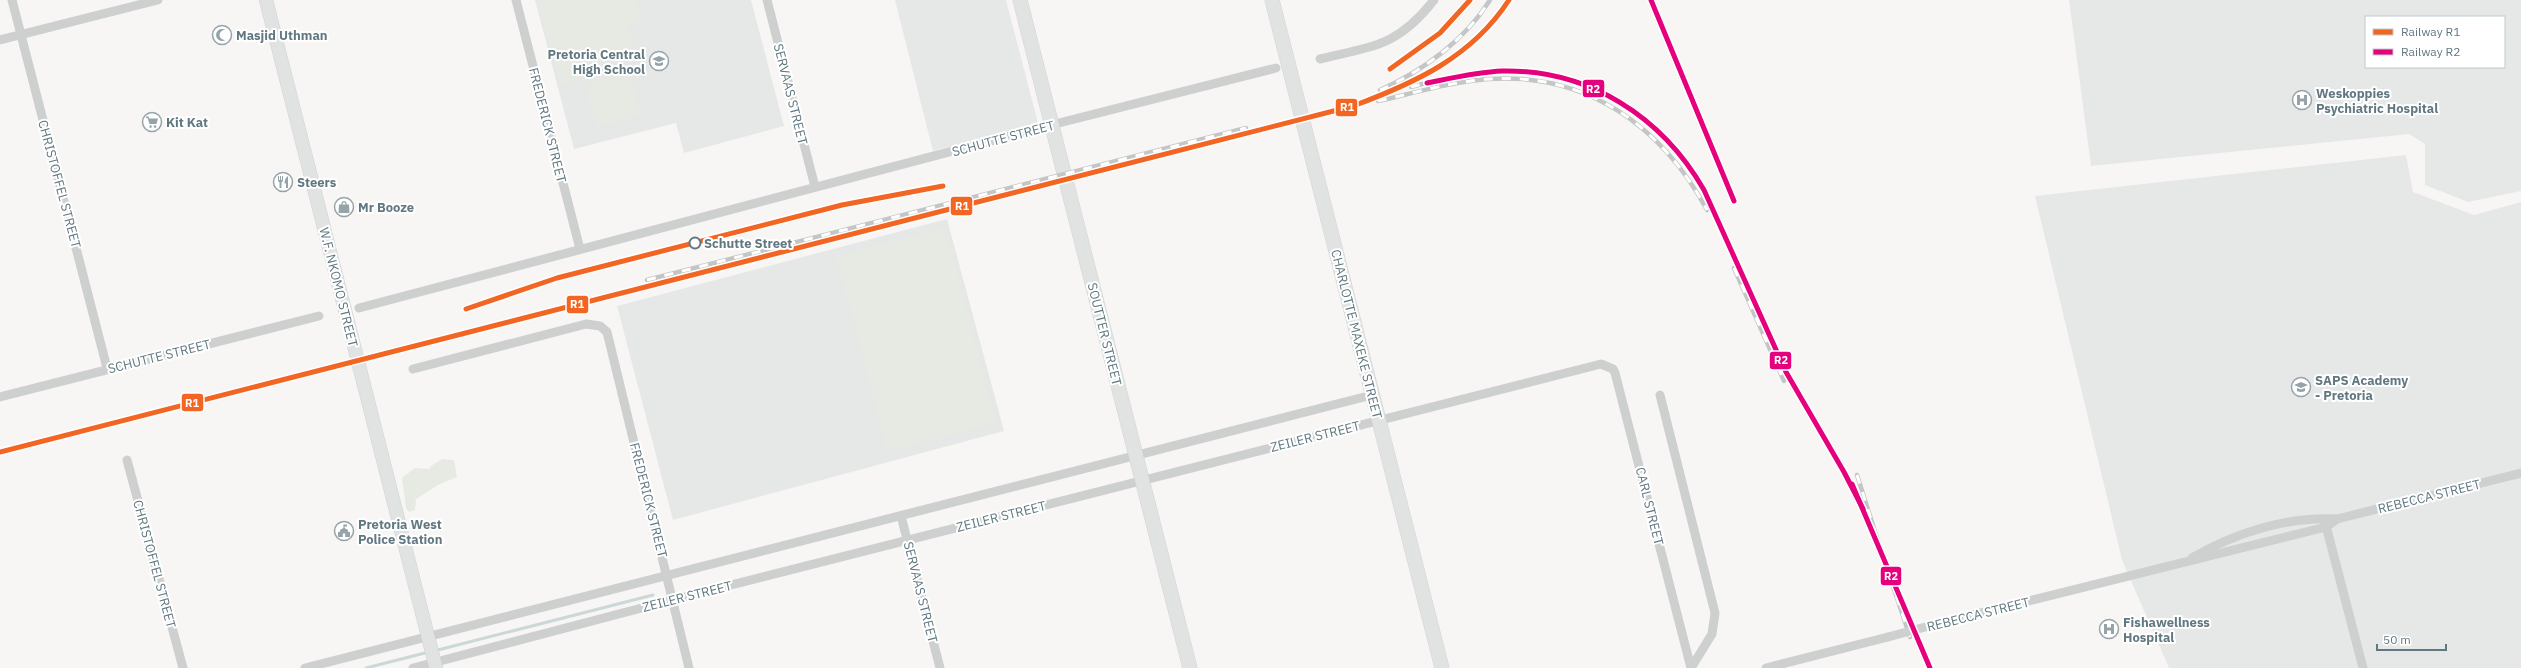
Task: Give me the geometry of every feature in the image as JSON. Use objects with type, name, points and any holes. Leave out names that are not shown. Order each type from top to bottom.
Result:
[{"type":"main road","name":"W.F. NKOMO STREET","points":[[266,0],[435,664]]},
{"type":"main road","name":"SOUTTER STREET","points":[[1020,0],[1190,668]]},
{"type":"main road","name":"CHARLOTTE MAXEKE STREET","points":[[1272,0],[1442,668]]},
{"type":"street","name":"CHRISTOFFEL STREET","points":[[12,0],[108,368]]},
{"type":"street","points":[[0,40],[158,0]]},
{"type":"street","name":"FREDERICK STREET","points":[[516,0],[580,249]]},
{"type":"street","name":"SERVAAS STREET","points":[[767,0],[815,187]]},
{"type":"street","points":[[1320,59],[1377,45],[1399,36],[1434,0]]},
{"type":"street","name":"SCHUTTE STREET","points":[[359,308],[1051,125],[1276,68]]},
{"type":"street","name":"SCHUTTE STREET","points":[[0,397],[108,368],[319,316]]},
{"type":"street","name":"FREDERICK STREET","points":[[413,369],[586,324],[600,326],[607,332],[668,576],[672,600],[689,668]]},
{"type":"street","name":"CARL STREET","points":[[1590,367],[1604,365],[1615,373],[1691,668],[1712,634],[1715,613],[1660,395]]},
{"type":"street","name":"ZEILER STREET","points":[[413,668],[435,664],[672,600],[1378,419],[1590,367]]},
{"type":"street","name":"ZEILER STREET","points":[[305,668],[428,639],[1372,395]]},
{"type":"street","name":"CHRISTOFFEL STREET","points":[[127,460],[183,668]]},
{"type":"street","name":"REBECCA STREET","points":[[1766,668],[2189,560],[2235,551],[2325,522],[2521,473]]},
{"type":"street","name":"SERVAAS STREET","points":[[901,516],[940,668]]},
{"type":"street","points":[[2325,522],[2363,668]]},
{"type":"street","name":"REBECCA STREET","points":[[2189,560],[2216,545],[2252,531],[2284,523],[2325,522]]},
{"type":"shaded area","name":"Pretoria Central High School","points":[[535,0],[751,0],[784,126],[684,153],[676,123],[574,149]]},
{"type":"shaded area","points":[[538,0],[636,0],[642,23],[628,27],[634,49],[580,64],[583,78],[560,85]]},
{"type":"shaded area","points":[[895,0],[1006,0],[1038,123],[933,151]]},
{"type":"shaded area","name":"Weskoppies Psychiatric Hospital","points":[[2069,0],[2521,0],[2521,191],[2468,202],[2425,185],[2425,144],[2409,134],[2091,166]]},
{"type":"shaded area","points":[[629,72],[640,116],[597,127],[585,83]]},
{"type":"shaded area","name":"SAPS Academy - Pretoria","points":[[2406,155],[2413,192],[2474,215],[2521,202],[2521,668],[2169,668],[2122,560],[2035,196]]},
{"type":"shaded area","points":[[947,219],[1004,431],[673,520],[617,306]]},
{"type":"shaded area","points":[[945,227],[995,423],[887,451],[837,256]]},
{"type":"shaded area","points":[[442,459],[454,460],[457,477],[438,485],[416,499],[415,510],[409,512],[406,508],[402,478],[415,468],[429,469]]},
{"type":"waterway","points":[[434,651],[653,595]]},
{"type":"waterway","points":[[366,668],[429,652]]},
{"type":"railway","points":[[1380,90],[1412,74],[1442,53],[1456,41],[1480,15],[1490,0]]},
{"type":"railway","points":[[0,452],[1353,106],[1398,88],[1440,66],[1460,53],[1494,20],[1509,0]]},
{"type":"railway","points":[[1411,87],[1457,76],[1492,71],[1535,73],[1565,79],[1594,89],[1620,103],[1645,120],[1667,140],[1687,164],[1704,190],[1786,372],[1844,472],[1863,509]]},
{"type":"railway","points":[[1378,101],[1446,85],[1488,79],[1524,79],[1557,85],[1588,95],[1617,110],[1644,130],[1668,153],[1689,180],[1707,210]]},
{"type":"railway","points":[[647,280],[1246,128]]},
{"type":"railway","points":[[1734,268],[1784,381]]},
{"type":"railway","points":[[1857,475],[1884,560]]},
{"type":"railway","points":[[1885,562],[1910,637]]},
{"type":"rail line","name":"R1","points":[[1390,69],[1440,33],[1470,0]]},
{"type":"rail line","name":"R1","points":[[0,452],[1353,106],[1398,88],[1440,66],[1460,53],[1494,20],[1509,0]]},
{"type":"rail line","name":"R2","points":[[1651,0],[1734,201]]},
{"type":"rail line","name":"R2","points":[[1427,83],[1474,74],[1502,71],[1534,73],[1564,78],[1593,89],[1620,102],[1645,120],[1667,140],[1687,164],[1704,190],[1786,372],[1844,472],[1863,509]]},
{"type":"rail line","name":"R1","points":[[466,309],[557,278],[842,205],[943,186]]},
{"type":"rail line","name":"R2","points":[[1852,484],[1930,668]]},
{"type":"place","name":"Masjid Uthman","points":[[222,35]]},
{"type":"place","name":"Pretoria Central High School","points":[[659,61]]},
{"type":"place","name":"Weskoppies Psychiatric Hospital","points":[[2302,100]]},
{"type":"place","name":"Kit Kat","points":[[152,122]]},
{"type":"place","name":"Steers","points":[[283,182]]},
{"type":"place","name":"Mr Booze","points":[[344,207]]},
{"type":"place","name":"Schutte Street","points":[[695,243]]},
{"type":"place","name":"SAPS Academy - Pretoria","points":[[2301,387]]},
{"type":"place","name":"Pretoria West Police Station","points":[[344,531]]},
{"type":"place","name":"Fishawellness Hospital","points":[[2109,629]]}]
